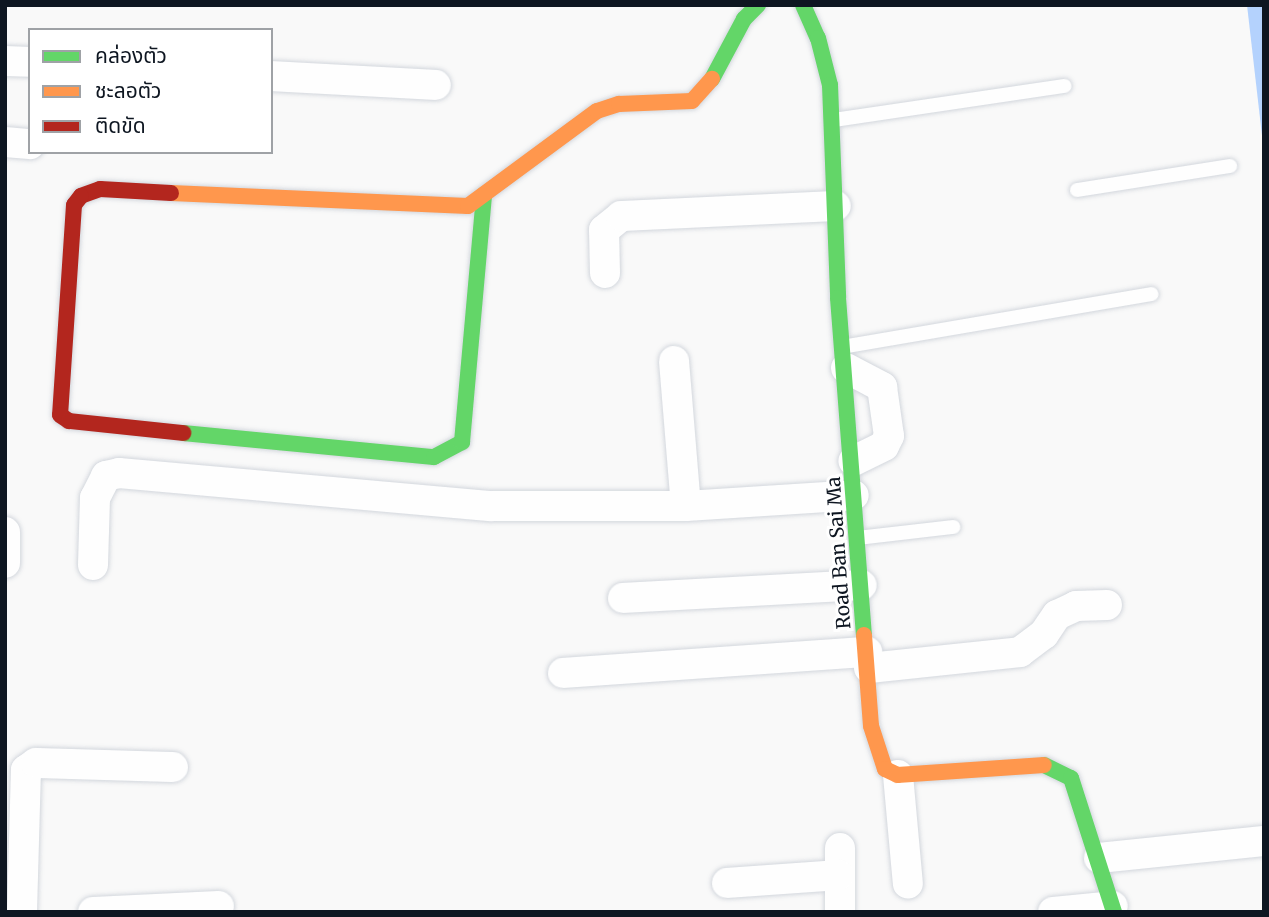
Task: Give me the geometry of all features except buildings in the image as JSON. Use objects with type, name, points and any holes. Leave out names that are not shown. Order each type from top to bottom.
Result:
[{"type":"street","points":[[484,195],[462,442],[451,450],[434,457],[412,457],[69,421],[60,415],[74,205],[81,196],[100,189],[452,208],[484,195],[597,111],[619,104],[692,101],[707,88],[744,19],[758,5]]},
{"type":"street","points":[[803,5],[818,38],[832,121],[844,357],[882,387],[889,436],[884,446],[853,461]]},
{"type":"street","points":[[5,61],[28,62]]},
{"type":"street","points":[[273,76],[436,85]]},
{"type":"street","points":[[5,142],[28,144]]},
{"type":"street","points":[[605,273],[604,230],[621,216],[836,206]]},
{"type":"street","points":[[674,361],[685,506]]},
{"type":"street","name":"Road Ban Sai Ma","points":[[853,461],[857,538],[877,753],[885,769],[898,775]]},
{"type":"street","points":[[93,565],[95,498],[106,476],[119,473],[492,506],[685,506],[854,495]]},
{"type":"street","points":[[623,598],[862,585]]},
{"type":"street","points":[[563,673],[1020,652],[1044,634],[1057,615],[1076,606],[1107,605]]},
{"type":"street","points":[[22,912],[26,770],[36,763],[173,767]]},
{"type":"street","points":[[908,884],[898,775],[1051,765],[1071,778],[1114,909],[1053,912]]},
{"type":"street","points":[[1099,858],[1263,841]]},
{"type":"street","points":[[727,883],[839,862],[840,912]]},
{"type":"street","points":[[93,912],[219,906]]},
{"type":"lane","points":[[832,121],[1065,86]]},
{"type":"lane","points":[[1077,190],[1230,166]]},
{"type":"lane","points":[[844,357],[1151,293]]},
{"type":"lane","points":[[857,538],[953,527]]},
{"type":"water","points":[[1247,5],[1264,5],[1264,153]]},
{"type":"traffic: fast","points":[[712,79],[744,19],[758,5]]},
{"type":"traffic: fast","points":[[803,5],[818,38],[830,85],[838,298],[864,635]]},
{"type":"traffic: fast","points":[[183,433],[434,457],[462,442],[484,195]]},
{"type":"traffic: fast","points":[[1044,765],[1071,778],[1114,912]]},
{"type":"traffic: slow","points":[[171,193],[468,206],[597,111],[619,104],[692,101],[712,79]]},
{"type":"traffic: slow","points":[[864,635],[871,726],[885,769],[898,775],[1044,765]]},
{"type":"traffic: jam","points":[[171,193],[100,189],[81,196],[74,205],[60,415],[69,421],[183,433]]}]
